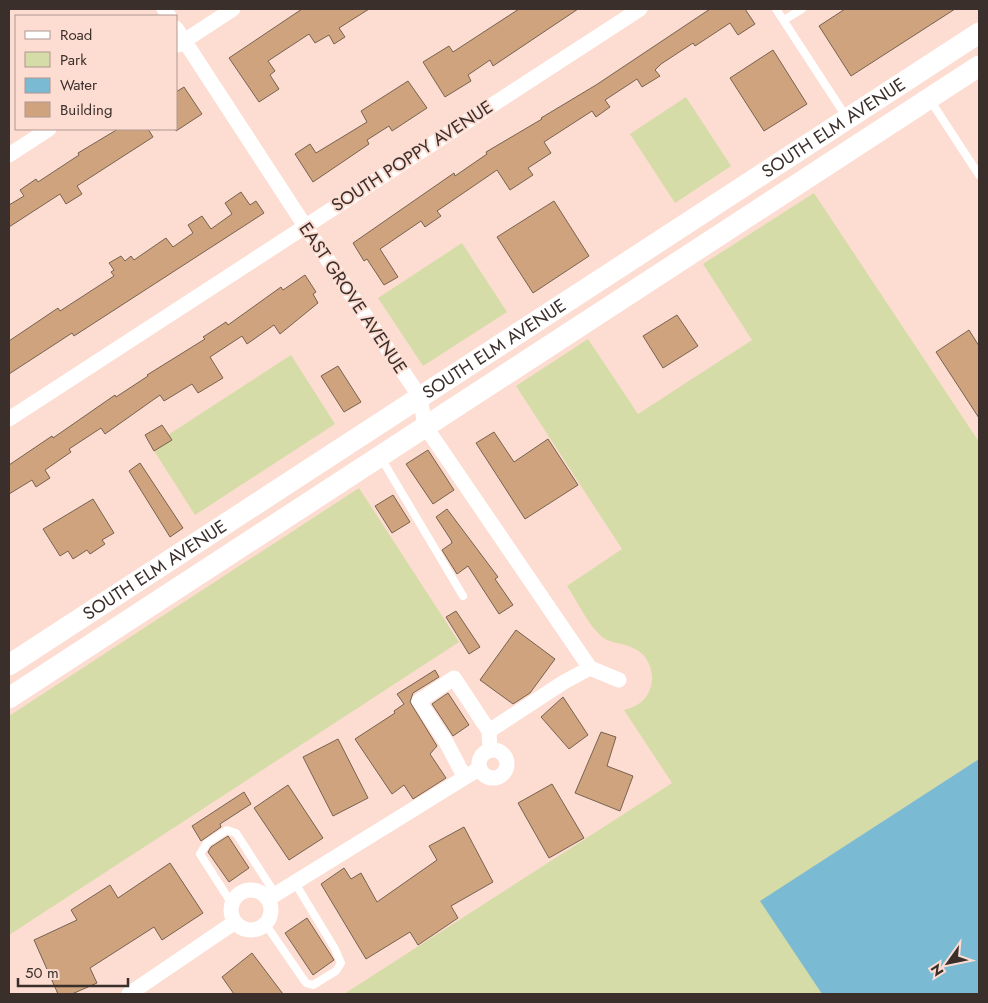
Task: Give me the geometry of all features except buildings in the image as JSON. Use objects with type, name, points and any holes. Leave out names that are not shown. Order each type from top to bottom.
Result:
[{"type":"main road","name":"SOUTH ELM AVENUE","points":[[9,665],[979,33]]},
{"type":"main road","name":"SOUTH ELM AVENUE","points":[[9,698],[979,66]]},
{"type":"street","points":[[179,38],[233,9]]},
{"type":"street","name":"SOUTH POPPY AVENUE","points":[[9,419],[640,9]]},
{"type":"street","name":"EAST GROVE AVENUE","points":[[179,38],[420,397],[425,426],[590,668]]},
{"type":"street","points":[[9,155],[47,130]]},
{"type":"street","points":[[489,731],[564,682],[590,668],[619,680]]},
{"type":"street","points":[[464,776],[446,742],[419,701],[454,678],[489,731],[490,750]]},
{"type":"street","points":[[490,750],[498,751],[505,757],[506,770],[494,778],[485,775],[480,768],[482,755],[490,750]]},
{"type":"street","points":[[272,897],[464,776],[480,768]]},
{"type":"street","points":[[252,890],[272,897],[272,913],[266,925],[260,929],[246,930],[234,922],[231,910],[232,904],[240,894],[252,890]]},
{"type":"street","points":[[129,994],[234,922]]},
{"type":"lane","points":[[776,9],[848,119]]},
{"type":"lane","points":[[784,20],[802,9]]},
{"type":"lane","points":[[929,99],[979,175]]},
{"type":"lane","points":[[380,457],[463,596]]},
{"type":"lane","points":[[232,904],[200,854],[207,843],[227,830],[236,833],[272,897]]},
{"type":"lane","points":[[266,925],[306,983],[313,985],[336,971],[341,963],[335,949],[294,883]]},
{"type":"green space","points":[[686,97],[731,166],[675,203],[630,134]]},
{"type":"green space","points":[[814,193],[979,442],[979,759],[761,901],[822,994],[344,994],[672,783],[624,710],[640,703],[646,697],[652,683],[649,664],[637,650],[627,645],[606,640],[599,634],[567,586],[622,549],[516,386],[588,339],[638,414],[752,340],[703,264]]},
{"type":"green space","points":[[462,243],[507,312],[423,366],[378,298]]},
{"type":"green space","points":[[291,355],[335,424],[195,515],[151,446]]},
{"type":"green space","points":[[359,488],[459,642],[9,935],[9,716]]},
{"type":"water","points":[[979,759],[979,994],[822,994],[760,901]]}]
